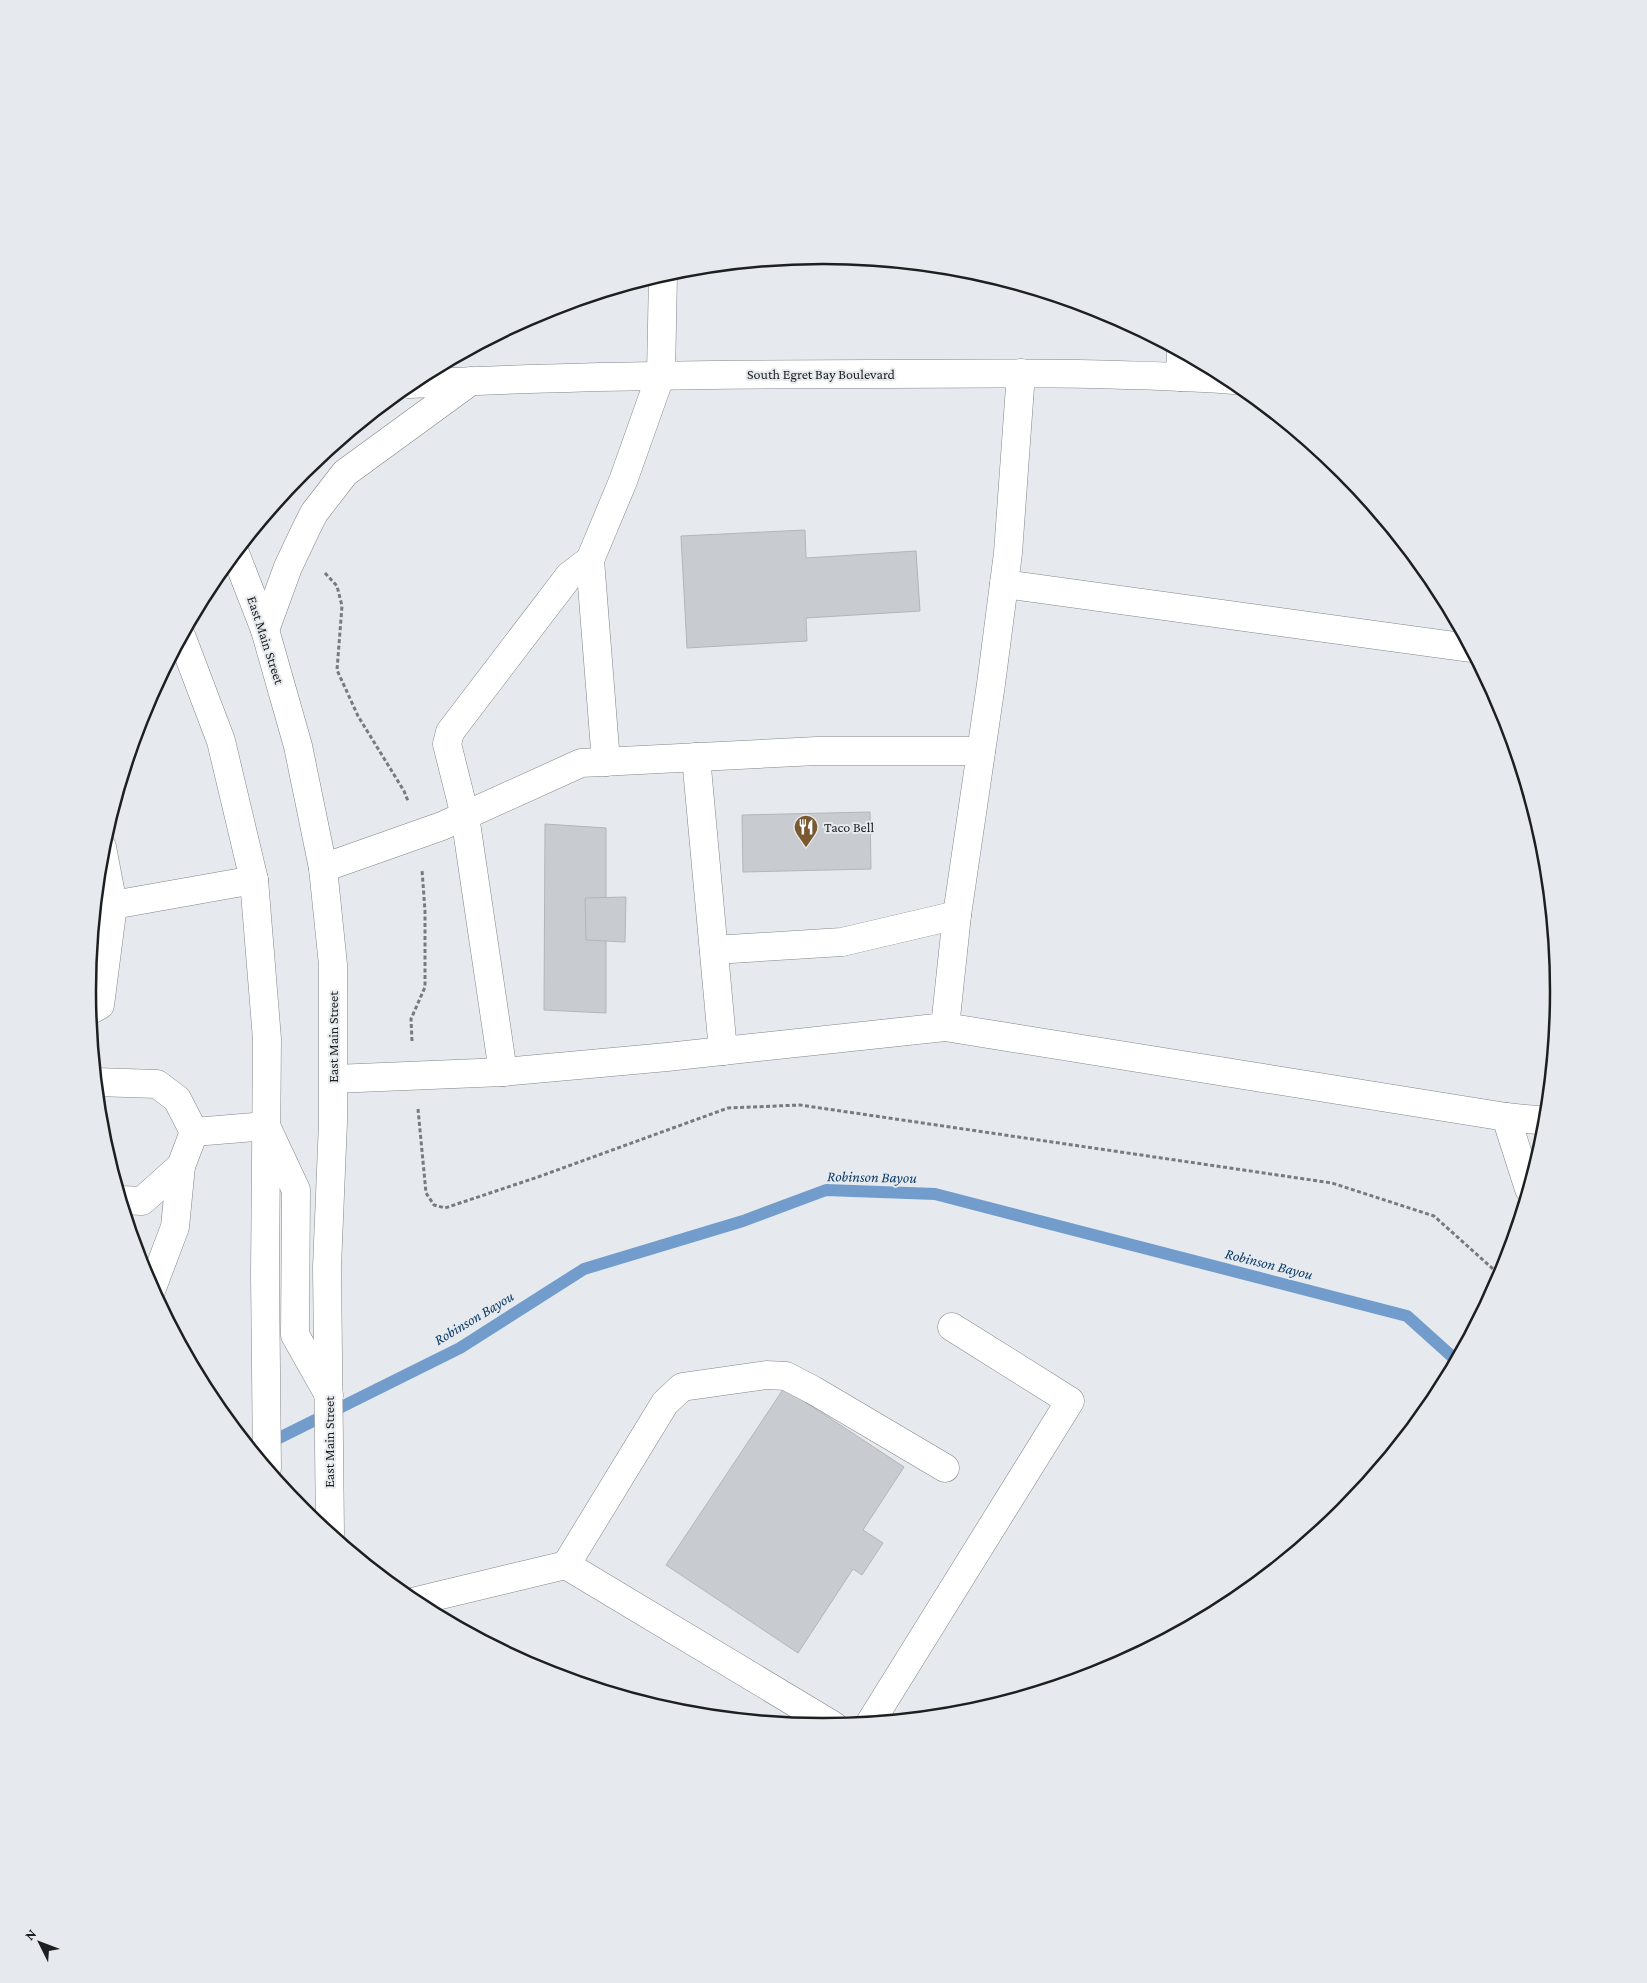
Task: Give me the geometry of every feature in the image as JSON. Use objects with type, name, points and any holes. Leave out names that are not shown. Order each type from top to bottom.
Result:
[{"type":"main road","points":[[606,762],[590,560],[623,481],[661,374],[663,282]]},
{"type":"main road","name":"South Egret Bay Boulevard","points":[[425,383],[661,374],[1021,373],[1180,364],[1200,370]]},
{"type":"main road","points":[[442,373],[470,381]]},
{"type":"main road","points":[[945,1027],[957,915],[982,751],[1008,553],[1021,373]]},
{"type":"main road","points":[[265,630],[288,567],[314,513],[345,474],[470,381]]},
{"type":"main road","points":[[503,1072],[465,816],[447,744],[450,732],[569,576],[590,560]]},
{"type":"main road","name":"East Main Street","points":[[238,561],[265,630],[298,746],[323,868],[333,965],[334,1079],[327,1267],[330,1525]]},
{"type":"main road","points":[[1004,584],[1463,647]]},
{"type":"main road","points":[[184,657],[221,741],[254,880],[268,1039],[265,1292],[267,1459]]},
{"type":"main road","points":[[323,868],[442,826],[581,763],[817,751],[982,751]]},
{"type":"main road","points":[[696,757],[723,1050]]},
{"type":"main road","points":[[97,1007],[100,1005],[113,905],[106,871]]},
{"type":"main road","points":[[113,905],[254,880]]},
{"type":"main road","points":[[714,950],[842,942],[957,915]]},
{"type":"main road","points":[[334,1079],[503,1072],[945,1027],[1506,1117],[1539,1120]]},
{"type":"main road","points":[[102,1082],[157,1084],[177,1098],[194,1132],[181,1166],[175,1227],[156,1278]]},
{"type":"main road","points":[[1506,1117],[1526,1180]]},
{"type":"main road","points":[[194,1132],[266,1126]]},
{"type":"main road","points":[[266,1126],[296,1190],[295,1335],[329,1395]]},
{"type":"main road","points":[[127,1200],[142,1200],[181,1166]]},
{"type":"main road","points":[[874,1717],[1070,1401],[952,1327]]},
{"type":"main road","points":[[566,1565],[665,1404],[682,1387],[766,1375],[786,1376],[945,1468]]},
{"type":"main road","points":[[424,1599],[566,1565],[822,1719]]},
{"type":"building","points":[[805,530],[806,558],[916,551],[920,611],[806,618],[807,641],[687,648],[681,536]]},
{"type":"building","points":[[870,812],[871,869],[743,872],[742,815]]},
{"type":"building","points":[[545,824],[606,828],[606,1013],[544,1010]]},
{"type":"building","points":[[626,897],[625,942],[586,940],[585,898]]},
{"type":"building","points":[[784,1388],[904,1467],[863,1530],[883,1543],[862,1575],[853,1569],[798,1653],[666,1565]]},
{"type":"waterway","name":"Robinson Bayou","points":[[259,1448],[460,1348],[584,1269],[743,1221],[826,1190],[935,1194],[1407,1316],[1452,1357]]},
{"type":"place","name":"Taco Bell","points":[[806,848]]}]
